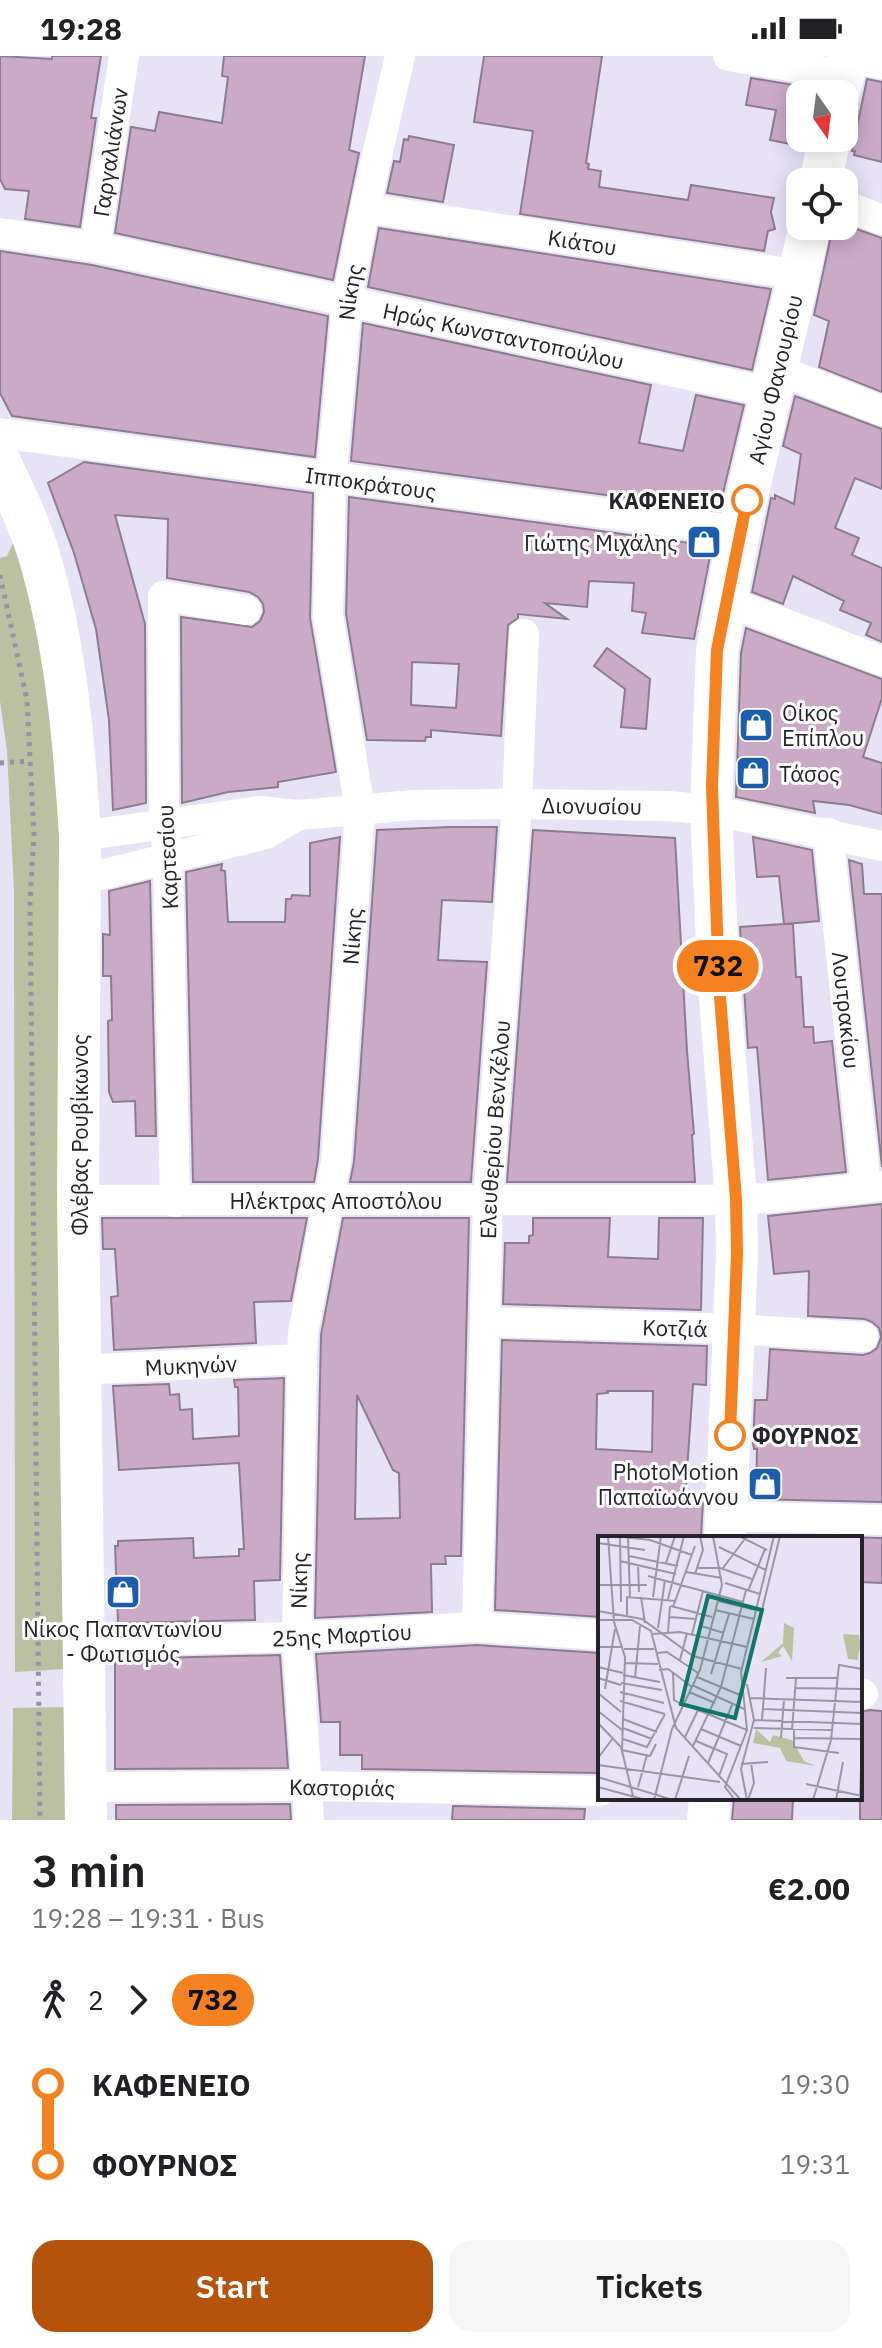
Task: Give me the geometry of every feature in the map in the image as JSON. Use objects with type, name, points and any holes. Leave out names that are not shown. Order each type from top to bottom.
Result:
[{"type":"street","name":"Γαργαλιάνων","points":[[95,247],[124,56]]},
{"type":"street","name":"Νίκης","points":[[309,1820],[297,1637],[303,1333],[336,1161],[360,809],[328,615],[331,479],[347,301],[400,56]]},
{"type":"street","points":[[728,56],[852,69]]},
{"type":"street","name":"Κιάτου","points":[[365,208],[800,275]]},
{"type":"street","points":[[858,211],[882,220]]},
{"type":"street","name":"Ηρώς Κωνσταντοπούλου","points":[[0,233],[95,247],[347,301],[776,382],[882,411]]},
{"type":"street","name":"Αγίου Φανουρίου","points":[[726,1527],[735,1329],[736,1199],[719,984],[711,810],[717,650],[739,531],[807,240]]},
{"type":"street","name":"Ιπποκράτους","points":[[0,433],[739,531]]},
{"type":"street","name":"Φλέβας Ρουβίκωνος","points":[[0,462],[37,550],[57,628],[66,679],[80,836],[78,1200],[86,1804]]},
{"type":"street","name":"Καρτεσίου","points":[[175,1202],[168,859],[164,823],[163,596],[246,610]]},
{"type":"street","points":[[726,601],[882,661]]},
{"type":"street","name":"Ελευθερίου Βενιζέλου","points":[[477,1627],[488,1198],[517,804],[524,634]]},
{"type":"street","name":"Διονυσίου","points":[[80,836],[261,811],[298,815],[360,809],[517,804],[669,806],[711,810],[882,846]]},
{"type":"street","name":"Διονυσίου","points":[[80,880],[266,834],[298,815]]},
{"type":"street","name":"Λουτρακίου","points":[[828,833],[874,1187]]},
{"type":"street","name":"Ηλέκτρας Αποστόλου","points":[[78,1200],[736,1199],[874,1187]]},
{"type":"street","name":"Κοτζιά","points":[[487,1322],[735,1329],[863,1337]]},
{"type":"street","name":"Μυκηνών","points":[[81,1370],[302,1359]]},
{"type":"street","points":[[726,1527],[882,1520]]},
{"type":"street","name":"25ης Μαρτίου","points":[[84,1642],[297,1637],[477,1627],[598,1635]]},
{"type":"street","name":"Καστοριάς","points":[[86,1804],[306,1786],[598,1791]]},
{"type":"street","points":[[708,1820],[710,1800]]},
{"type":"path","points":[[0,575],[27,700],[34,835],[30,901],[40,1820]]},
{"type":"path","points":[[0,763],[30,761]]},
{"type":"green space","points":[[16,537],[40,623],[57,759],[61,887],[65,1669],[15,1672],[14,891],[7,751],[0,701],[0,558],[7,556]]},
{"type":"green space","points":[[64,1707],[66,1820],[12,1820],[13,1708]]},
{"type":"building","points":[[0,56],[52,59],[52,56],[101,56],[91,118],[96,118],[80,227],[25,219],[29,191],[5,189],[0,179]]},
{"type":"building","points":[[224,56],[365,56],[349,150],[359,153],[333,280],[115,233],[131,127],[155,131],[159,112],[222,123],[228,77],[222,76]]},
{"type":"building","points":[[484,56],[602,56],[586,163],[589,164],[588,169],[601,171],[599,187],[688,200],[691,185],[774,198],[771,212],[775,229],[768,231],[764,251],[520,214],[533,131],[474,122]]},
{"type":"building","points":[[751,78],[786,84],[786,143],[770,140],[776,110],[746,105]]},
{"type":"building","points":[[867,79],[882,82],[882,162],[854,155],[858,152],[858,122]]},
{"type":"building","points":[[409,136],[454,145],[443,202],[387,193],[394,161],[400,162],[404,139],[408,140]]},
{"type":"building","points":[[379,228],[771,289],[752,370],[368,287]]},
{"type":"building","points":[[858,230],[882,238],[882,392],[819,367],[829,321],[814,315],[830,240],[858,240]]},
{"type":"building","points":[[0,251],[92,265],[328,316],[315,457],[12,416],[0,393]]},
{"type":"building","points":[[363,323],[651,385],[639,443],[683,451],[696,395],[744,405],[719,510],[351,461]]},
{"type":"building","points":[[795,396],[882,429],[882,489],[855,478],[835,528],[859,538],[852,555],[882,568],[882,642],[866,635],[871,623],[840,610],[844,601],[793,576],[783,604],[752,592],[771,498],[775,499],[775,495],[794,504],[801,454],[783,446]]},
{"type":"building","points":[[84,462],[313,493],[310,618],[336,772],[278,782],[278,787],[228,792],[182,803],[181,617],[252,627],[260,621],[263,604],[249,592],[167,578],[168,519],[115,515],[145,624],[146,803],[113,810],[109,720],[96,629],[74,553],[48,483]]},
{"type":"building","points":[[349,497],[712,546],[694,639],[642,633],[646,613],[632,611],[634,583],[589,581],[587,607],[545,603],[567,619],[518,614],[518,618],[508,625],[501,736],[431,730],[431,737],[426,737],[425,741],[367,740],[346,614]],"holes":[[[412,662],[459,664],[456,708],[411,705]]]},
{"type":"building","points":[[746,628],[882,679],[882,698],[863,757],[882,763],[882,814],[849,805],[813,801],[815,813],[736,797],[741,653]]},
{"type":"building","points":[[607,648],[650,679],[646,729],[621,727],[625,689],[594,666]]},
{"type":"building","points":[[497,827],[492,902],[442,900],[438,960],[487,962],[471,1182],[350,1182],[354,1162],[377,830]]},
{"type":"building","points":[[533,830],[675,838],[695,1182],[507,1182]]},
{"type":"building","points":[[340,837],[314,1182],[193,1182],[186,872],[222,864],[228,922],[285,922],[286,899],[291,899],[292,895],[310,896],[310,843]]},
{"type":"building","points":[[753,837],[812,850],[819,921],[785,924],[793,924],[796,977],[801,977],[804,1027],[813,1027],[814,1043],[832,1041],[846,1172],[768,1180],[757,1047],[748,1048],[740,927],[784,924],[779,876],[757,877]]},
{"type":"building","points":[[849,860],[862,864],[864,894],[882,894],[882,1167]]},
{"type":"building","points":[[150,881],[156,1136],[136,1136],[135,1101],[113,1102],[109,1092],[111,976],[103,976],[103,934],[110,935],[109,891]]},
{"type":"building","points":[[882,1204],[882,1502],[756,1499],[757,1449],[754,1449],[753,1443],[755,1400],[767,1400],[770,1349],[863,1355],[877,1348],[881,1337],[879,1328],[865,1319],[808,1316],[809,1271],[774,1274],[768,1216]]},
{"type":"building","points":[[102,1218],[307,1218],[291,1301],[254,1302],[256,1343],[114,1350],[111,1297],[118,1296],[115,1249],[103,1249]]},
{"type":"building","points":[[343,1218],[469,1218],[461,1556],[445,1556],[446,1564],[431,1564],[432,1612],[315,1618],[321,1335]],"holes":[[[357,1395],[393,1470],[399,1473],[400,1518],[355,1519]]]},
{"type":"building","points":[[533,1218],[610,1218],[608,1257],[658,1259],[659,1218],[703,1218],[701,1310],[503,1304],[505,1243],[529,1243],[529,1236],[533,1235]]},
{"type":"building","points":[[502,1340],[707,1346],[706,1385],[693,1384],[685,1500],[703,1501],[701,1536],[598,1536],[598,1617],[495,1610]],"holes":[[[607,1391],[653,1391],[652,1452],[596,1449],[597,1394]]]},
{"type":"building","points":[[284,1378],[280,1580],[254,1581],[255,1620],[118,1623],[115,1546],[118,1546],[118,1541],[193,1538],[194,1558],[239,1556],[239,1549],[244,1549],[239,1463],[119,1470],[113,1386],[169,1384],[170,1395],[179,1394],[180,1410],[192,1409],[193,1439],[239,1436],[238,1387],[235,1387],[234,1380]]},
{"type":"building","points":[[862,1538],[882,1538],[882,1583],[862,1582]]},
{"type":"building","points":[[477,1645],[598,1653],[598,1773],[362,1769],[362,1755],[340,1755],[340,1722],[321,1722],[316,1654]]},
{"type":"building","points":[[280,1655],[288,1768],[115,1769],[115,1659]]},
{"type":"building","points":[[882,1711],[882,1820],[860,1820],[862,1712]]},
{"type":"building","points":[[734,1800],[793,1800],[792,1820],[732,1820]]},
{"type":"building","points":[[290,1804],[291,1820],[116,1820],[116,1805]]},
{"type":"building","points":[[453,1806],[585,1809],[584,1820],[452,1820]]},
{"type":"bus line","name":"732","points":[[730,1435],[736,1199],[719,984],[711,810],[717,650],[747,500]]},
{"type":"place","name":"ΚΑΦΕΝΕΙΟ","points":[[747,500]]},
{"type":"place","name":"Γιώτης Μιχάλης","points":[[704,542]]},
{"type":"place","name":"Οίκος Επίπλου","points":[[756,725]]},
{"type":"place","name":"Τάσος","points":[[753,773]]},
{"type":"place","name":"ΦΟΥΡΝΟΣ","points":[[730,1435]]},
{"type":"place","name":"PhotoMotion Παπαϊωάννου","points":[[765,1484]]},
{"type":"place","name":"Νίκος Παπαντωνίου - Φωτισμός","points":[[123,1592]]}]
